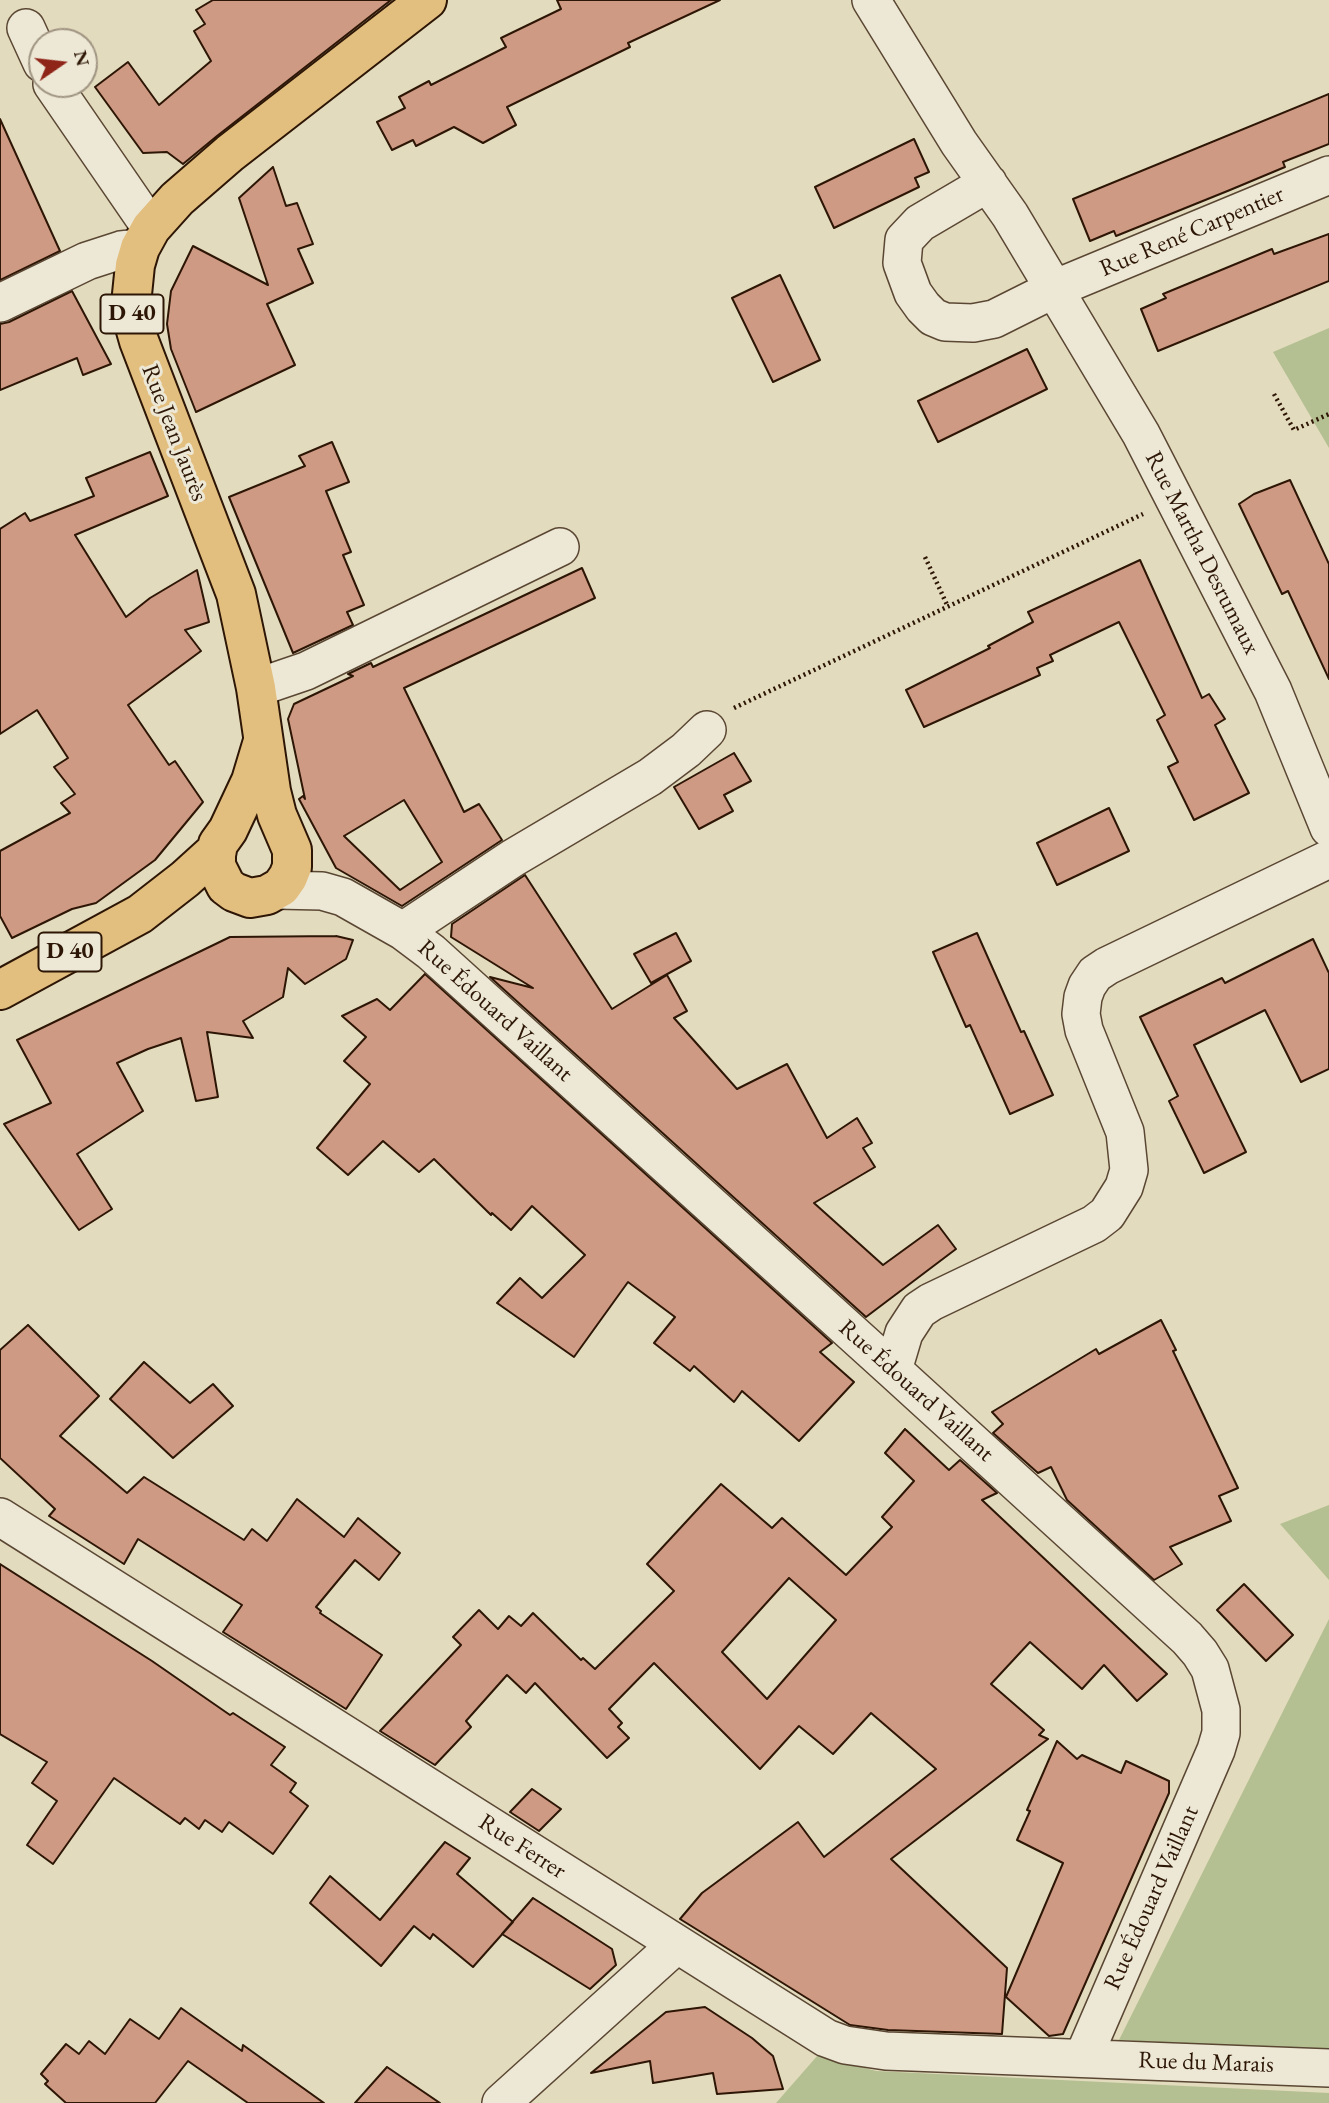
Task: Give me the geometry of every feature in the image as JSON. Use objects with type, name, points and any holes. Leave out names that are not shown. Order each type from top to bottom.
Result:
[{"type":"main road","name":"Rue Jean Jaurès","points":[[140,914],[197,898],[239,895],[262,897],[277,890],[288,877],[293,861],[292,850],[284,835],[271,791],[256,688],[243,624],[229,575],[133,320],[132,285],[146,238],[177,199],[211,169],[427,0]]},
{"type":"main road","name":"Rue Jean Jaurès","points":[[222,840],[251,781],[263,741]]},
{"type":"main road","name":"Rue Jean Jaurès","points":[[0,990],[140,914],[185,879],[238,824],[254,820],[271,824],[284,835]]},
{"type":"main road","points":[[222,840],[216,866],[230,890],[239,895]]},
{"type":"street","points":[[871,0],[959,143],[1001,200],[1054,289]]},
{"type":"street","points":[[26,28],[28,32]]},
{"type":"street","points":[[0,303],[87,261],[121,250],[146,238],[61,98]]},
{"type":"street","name":"Rue René Carpentier","points":[[988,183],[919,223],[904,240],[902,263],[913,293],[933,317],[945,322],[958,324],[994,319],[1054,289],[1329,175]]},
{"type":"street","name":"Rue Martha Desrumaux","points":[[1054,289],[1134,422],[1176,499],[1273,691],[1329,828]]},
{"type":"street","points":[[256,688],[306,671],[560,547]]},
{"type":"street","points":[[403,931],[513,858],[650,777],[707,730]]},
{"type":"street","points":[[893,1370],[904,1333],[919,1310],[1094,1224],[1107,1214],[1124,1186],[1129,1170],[1125,1132],[1084,1030],[1083,997],[1095,974],[1329,859]]},
{"type":"street","name":"Rue Édouard Vaillant","points":[[277,890],[300,889],[343,897],[403,931],[451,969],[1186,1638],[1210,1669],[1221,1710],[1221,1733],[1216,1750],[1083,2057]]},
{"type":"street","name":"Rue Ferrer","points":[[0,1517],[809,2029],[845,2045],[886,2051],[1083,2057]]},
{"type":"street","points":[[501,2103],[676,1945]]},
{"type":"street","name":"Rue du Marais","points":[[1083,2057],[1329,2068]]},
{"type":"path","points":[[1274,394],[1294,430],[1329,414]]},
{"type":"path","points":[[707,730],[722,713],[1176,499]]},
{"type":"path","points":[[925,557],[948,607]]},
{"type":"green space","points":[[1329,328],[1329,448],[1273,352]]},
{"type":"green space","points":[[1329,1505],[1329,1580],[1280,1524]]},
{"type":"green space","points":[[1329,1619],[1329,2050],[1119,2040]]},
{"type":"green space","points":[[818,2055],[876,2071],[1329,2093],[1329,2103],[776,2103]]},
{"type":"building","points":[[213,0],[391,0],[183,164],[167,152],[143,153],[98,91],[98,85],[128,62],[159,105],[211,61],[194,31],[205,24],[196,10]]},
{"type":"building","points":[[557,0],[720,0],[628,43],[630,47],[507,107],[516,125],[483,143],[454,127],[416,146],[413,140],[392,150],[377,122],[405,108],[399,97],[429,81],[431,85],[506,47],[501,38],[561,9]]},
{"type":"building","points":[[1329,94],[1329,144],[1283,162],[1285,167],[1230,190],[1116,236],[1114,231],[1090,241],[1073,199]]},
{"type":"building","points":[[0,119],[60,251],[0,280]]},
{"type":"building","points":[[914,139],[929,172],[915,178],[919,187],[834,228],[815,187]]},
{"type":"building","points":[[273,167],[286,206],[297,203],[313,244],[298,249],[313,283],[267,304],[295,365],[196,412],[171,349],[167,324],[171,291],[193,246],[268,285],[239,198]]},
{"type":"building","points":[[1329,234],[1329,281],[1158,351],[1141,309],[1166,298],[1163,294],[1272,249],[1274,254]]},
{"type":"building","points":[[780,275],[820,360],[773,382],[732,298]]},
{"type":"building","points":[[72,291],[111,364],[83,375],[77,358],[0,390],[0,324]]},
{"type":"building","points":[[1027,349],[1047,389],[938,442],[918,401]]},
{"type":"building","points":[[332,442],[349,482],[326,491],[351,552],[343,555],[364,605],[347,612],[353,625],[293,653],[229,497],[305,466],[299,456]]},
{"type":"building","points":[[150,452],[168,496],[75,535],[126,617],[150,598],[197,570],[209,622],[185,630],[201,651],[128,705],[169,765],[175,761],[203,802],[155,860],[96,903],[72,909],[12,938],[0,916],[0,851],[70,813],[61,803],[75,794],[54,767],[68,758],[37,710],[0,734],[0,529],[25,513],[30,521],[94,496],[86,478]]},
{"type":"building","points":[[1290,480],[1329,564],[1329,679],[1288,591],[1282,594],[1239,504],[1254,494]]},
{"type":"building","points":[[1140,560],[1202,698],[1209,694],[1225,719],[1215,725],[1249,793],[1194,820],[1168,767],[1178,762],[1157,720],[1165,715],[1119,622],[1050,655],[1053,661],[1037,668],[1040,675],[924,727],[906,690],[990,648],[988,646],[1033,622],[1028,612]]},
{"type":"building","points":[[582,568],[595,598],[404,688],[464,812],[479,804],[502,840],[402,906],[336,868],[299,799],[303,796],[305,799],[288,719],[294,704],[353,676],[348,674],[371,663],[373,667]],"holes":[[[404,800],[442,862],[400,890],[344,836]]]},
{"type":"building","points":[[734,753],[751,781],[724,795],[733,811],[699,829],[674,787]]},
{"type":"building","points":[[1109,808],[1129,851],[1057,885],[1037,843]]},
{"type":"building","points":[[525,875],[612,1009],[667,975],[687,1011],[674,1018],[737,1089],[787,1064],[827,1138],[857,1118],[872,1143],[863,1148],[875,1167],[814,1203],[883,1265],[938,1225],[956,1249],[866,1317],[490,977],[533,988],[451,937],[452,924]]},
{"type":"building","points":[[676,933],[691,961],[651,983],[634,954]]},
{"type":"building","points":[[977,933],[1021,1032],[1024,1031],[1053,1095],[1010,1114],[970,1025],[966,1027],[933,952]]},
{"type":"building","points":[[336,936],[353,940],[346,959],[305,984],[288,968],[283,997],[243,1021],[253,1038],[207,1032],[218,1097],[196,1101],[181,1038],[117,1063],[143,1111],[77,1154],[112,1209],[79,1230],[4,1124],[51,1103],[17,1040],[230,937]]},
{"type":"building","points":[[1313,939],[1329,973],[1329,1069],[1301,1082],[1265,1010],[1194,1045],[1246,1152],[1204,1173],[1169,1101],[1178,1096],[1140,1017],[1222,978],[1225,983]]},
{"type":"building","points":[[425,974],[832,1343],[820,1352],[854,1382],[799,1441],[742,1391],[734,1402],[694,1366],[690,1371],[654,1343],[675,1317],[628,1282],[574,1357],[497,1303],[520,1278],[542,1298],[585,1255],[532,1206],[511,1230],[492,1213],[491,1215],[434,1159],[419,1172],[383,1141],[348,1175],[317,1148],[370,1084],[344,1061],[366,1037],[342,1016],[377,999],[390,1010]]},
{"type":"building","points":[[1161,1320],[1238,1488],[1219,1496],[1231,1521],[1170,1547],[1182,1564],[1154,1580],[1067,1500],[1051,1467],[1038,1473],[993,1433],[1003,1424],[992,1412],[1096,1349],[1099,1354]]},
{"type":"building","points":[[28,1325],[99,1396],[60,1436],[127,1493],[144,1477],[244,1540],[252,1529],[267,1541],[297,1499],[344,1537],[358,1518],[400,1553],[379,1580],[355,1560],[316,1607],[320,1613],[382,1655],[346,1709],[223,1632],[242,1605],[138,1539],[124,1564],[49,1516],[55,1509],[0,1458],[0,1350]]},
{"type":"building","points":[[144,1362],[190,1403],[213,1384],[233,1406],[173,1458],[110,1399]]},
{"type":"building","points":[[905,1429],[949,1470],[960,1460],[997,1493],[982,1500],[1167,1674],[1137,1701],[1104,1665],[1082,1689],[1030,1642],[991,1684],[1044,1730],[1039,1735],[1048,1739],[891,1859],[1007,1968],[1002,2034],[888,2030],[850,2025],[680,1919],[702,1893],[798,1822],[824,1857],[936,1769],[871,1713],[833,1754],[799,1726],[760,1769],[654,1663],[609,1709],[622,1723],[618,1727],[629,1738],[607,1758],[535,1683],[526,1693],[507,1675],[466,1721],[471,1727],[435,1765],[380,1731],[461,1645],[453,1637],[479,1610],[498,1629],[509,1616],[521,1626],[533,1613],[581,1660],[583,1658],[595,1669],[674,1591],[647,1564],[721,1484],[772,1528],[782,1518],[846,1575],[892,1527],[882,1517],[914,1481],[885,1453]],"holes":[[[789,1578],[836,1620],[767,1699],[722,1652]]]},
{"type":"building","points":[[0,1564],[152,1661],[230,1715],[233,1713],[285,1747],[271,1765],[296,1783],[290,1792],[308,1806],[273,1854],[229,1822],[222,1832],[205,1820],[199,1829],[185,1818],[180,1824],[114,1778],[53,1864],[27,1845],[57,1801],[32,1783],[47,1762],[0,1734]]},
{"type":"building","points":[[1244,1584],[1293,1635],[1266,1661],[1217,1610]]},
{"type":"building","points":[[1057,1741],[1077,1759],[1082,1755],[1121,1773],[1126,1761],[1169,1781],[1169,1793],[1063,2034],[1049,2036],[1006,1997],[1063,1863],[1017,1840]]},
{"type":"building","points":[[532,1789],[561,1809],[539,1831],[510,1812]]},
{"type":"building","points":[[445,1842],[470,1858],[457,1874],[513,1922],[473,1967],[433,1934],[430,1939],[414,1926],[381,1966],[310,1903],[330,1876],[380,1920]]},
{"type":"building","points":[[533,1898],[612,1949],[616,1965],[590,1989],[502,1934]]},
{"type":"building","points":[[705,2007],[752,2038],[773,2056],[783,2089],[717,2094],[713,2073],[653,2083],[650,2061],[591,2073],[666,2012]]},
{"type":"building","points":[[181,2008],[242,2051],[243,2045],[324,2103],[248,2103],[188,2061],[155,2103],[66,2103],[45,2084],[48,2081],[41,2074],[66,2044],[79,2054],[89,2041],[105,2054],[130,2019],[159,2039]]},
{"type":"building","points":[[387,2067],[440,2103],[355,2103]]}]
